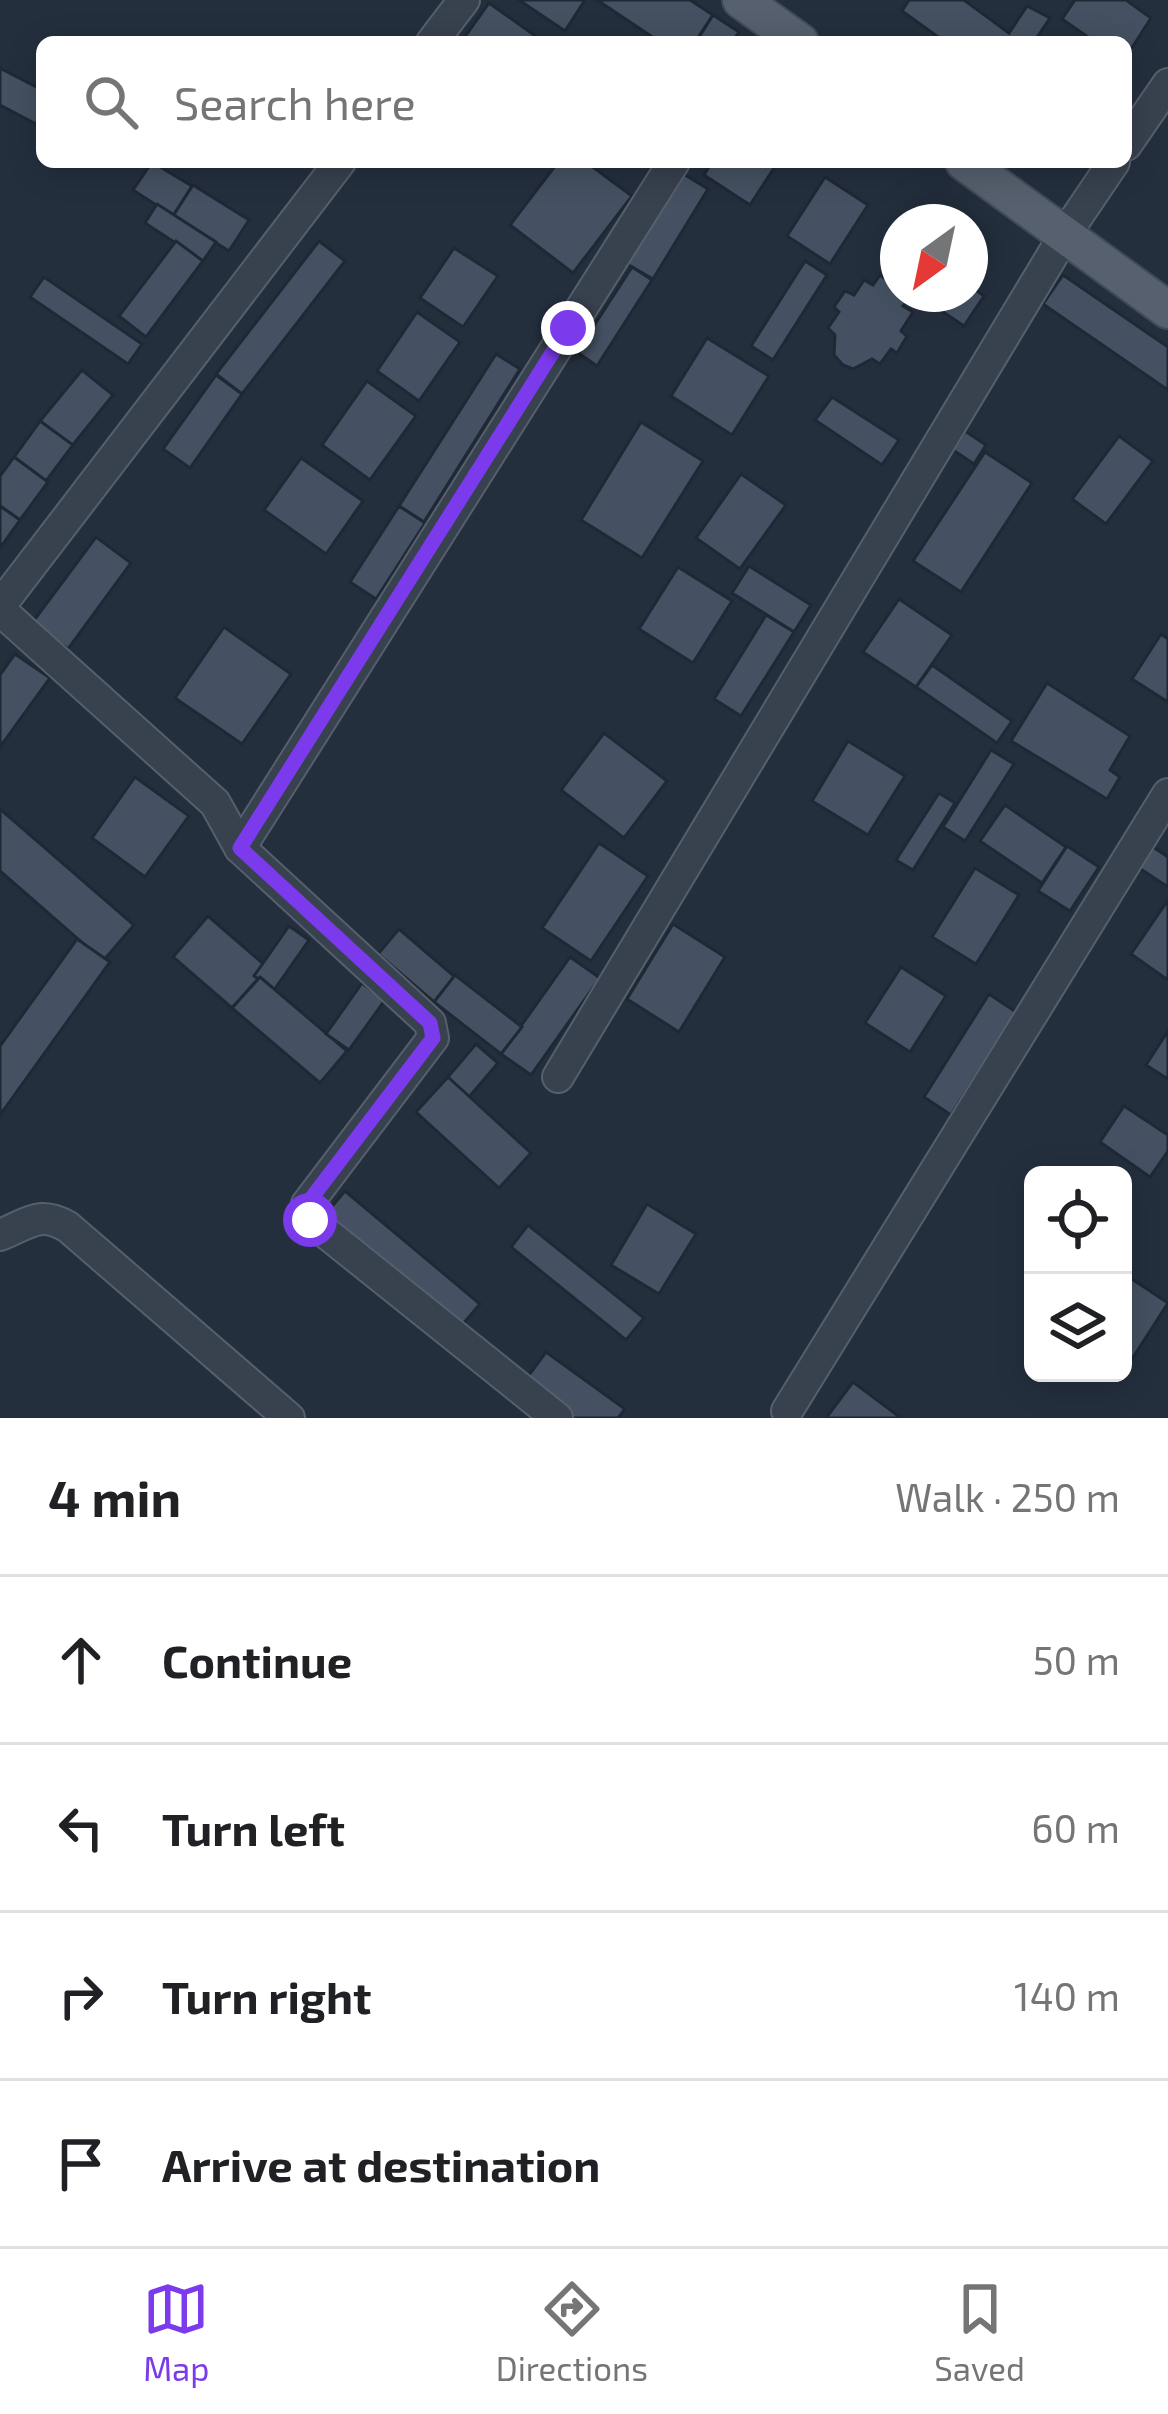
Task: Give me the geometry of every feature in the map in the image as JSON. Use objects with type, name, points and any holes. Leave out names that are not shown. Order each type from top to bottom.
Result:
[{"type":"main road","points":[[753,20],[787,36]]},
{"type":"main road","points":[[972,168],[1168,310]]},
{"type":"street","points":[[437,36],[464,0]]},
{"type":"street","points":[[1132,136],[1168,84]]},
{"type":"street","points":[[335,168],[4,596],[215,803],[240,848],[430,1023],[433,1038],[307,1204],[310,1220],[557,1418]]},
{"type":"street","points":[[240,848],[670,168]]},
{"type":"street","points":[[558,1077],[1064,236],[1110,168]]},
{"type":"street","points":[[787,1412],[1168,794]]},
{"type":"street","points":[[0,1235],[34,1217],[54,1219],[68,1227],[289,1418]]},
{"type":"building","points":[[519,0],[585,0],[565,31]]},
{"type":"building","points":[[597,0],[690,0],[713,15],[699,36],[651,36]]},
{"type":"building","points":[[909,0],[964,0],[1009,33],[1027,6],[1050,18],[1038,36],[937,36],[902,11]]},
{"type":"building","points":[[1075,0],[1126,0],[1151,18],[1132,48],[1132,36],[1086,36],[1062,19]]},
{"type":"building","points":[[489,3],[536,36],[466,36]]},
{"type":"building","points":[[713,15],[739,32],[736,36],[700,36]]},
{"type":"building","points":[[0,68],[36,87],[36,124],[0,105]]},
{"type":"building","points":[[148,168],[162,168],[192,186],[173,216],[133,190]]},
{"type":"building","points":[[553,168],[594,168],[632,196],[573,273],[510,225]]},
{"type":"building","points":[[708,168],[774,168],[750,205],[704,175]]},
{"type":"building","points":[[682,173],[708,189],[653,279],[627,264]]},
{"type":"building","points":[[825,177],[868,205],[830,264],[787,236]]},
{"type":"building","points":[[193,185],[249,220],[229,251],[173,216]]},
{"type":"building","points":[[157,204],[216,242],[203,261],[145,223]]},
{"type":"building","points":[[176,241],[203,261],[146,337],[119,316]]},
{"type":"building","points":[[319,241],[345,261],[242,394],[216,374]]},
{"type":"building","points":[[454,248],[498,276],[463,327],[420,298]]},
{"type":"building","points":[[805,261],[827,275],[773,360],[751,346]]},
{"type":"building","points":[[632,267],[652,280],[597,366],[577,352]]},
{"type":"building","points":[[880,275],[880,312],[913,312],[901,331],[907,336],[897,353],[891,349],[880,364],[872,359],[853,369],[834,355],[835,335],[828,328],[845,291],[854,295],[864,280],[873,285]]},
{"type":"building","points":[[1063,275],[1168,347],[1168,390],[1043,304]]},
{"type":"building","points":[[44,277],[142,344],[128,364],[30,297]]},
{"type":"building","points":[[417,312],[460,342],[419,401],[377,371]]},
{"type":"building","points":[[943,312],[973,312],[964,326]]},
{"type":"building","points":[[707,338],[769,376],[732,435],[671,396]]},
{"type":"building","points":[[496,354],[520,369],[424,522],[399,506]]},
{"type":"building","points":[[82,370],[113,395],[72,446],[40,421]]},
{"type":"building","points":[[216,375],[242,394],[190,468],[163,449]]},
{"type":"building","points":[[367,381],[416,416],[370,480],[322,445]]},
{"type":"building","points":[[832,397],[899,440],[882,465],[815,420]]},
{"type":"building","points":[[40,421],[73,445],[46,481],[14,457]]},
{"type":"building","points":[[641,422],[703,461],[642,558],[581,520]]},
{"type":"building","points":[[965,431],[986,445],[974,464],[953,450]]},
{"type":"building","points":[[1119,436],[1153,461],[1106,524],[1072,499]]},
{"type":"building","points":[[985,452],[1032,483],[961,592],[913,561]]},
{"type":"building","points":[[14,457],[48,482],[20,520],[0,506],[0,476]]},
{"type":"building","points":[[301,458],[363,501],[326,554],[264,510]]},
{"type":"building","points":[[741,474],[786,505],[740,569],[696,538]]},
{"type":"building","points":[[0,506],[20,520],[0,548]]},
{"type":"building","points":[[399,506],[425,523],[376,599],[350,582]]},
{"type":"building","points":[[96,537],[131,563],[68,649],[32,623]]},
{"type":"building","points":[[749,566],[811,605],[794,632],[732,593]]},
{"type":"building","points":[[678,567],[732,601],[693,663],[639,629]]},
{"type":"building","points":[[899,599],[952,635],[916,687],[863,652]]},
{"type":"building","points":[[766,615],[794,632],[741,716],[714,699]]},
{"type":"building","points":[[224,627],[291,674],[242,744],[175,698]]},
{"type":"building","points":[[1161,634],[1168,639],[1168,702],[1132,679]]},
{"type":"building","points":[[15,654],[50,678],[0,747],[0,675]]},
{"type":"building","points":[[932,665],[1012,721],[997,743],[916,687]]},
{"type":"building","points":[[1047,683],[1130,736],[1110,770],[1120,777],[1107,799],[1011,741]]},
{"type":"building","points":[[604,733],[667,781],[624,838],[561,790]]},
{"type":"building","points":[[848,741],[905,776],[868,835],[812,801]]},
{"type":"building","points":[[991,750],[1014,764],[965,841],[943,827]]},
{"type":"building","points":[[135,777],[189,816],[145,877],[92,838]]},
{"type":"building","points":[[939,793],[955,803],[913,870],[896,860]]},
{"type":"building","points":[[1005,805],[1066,847],[1042,883],[980,841]]},
{"type":"building","points":[[0,809],[134,925],[103,961],[0,871]]},
{"type":"building","points":[[1144,841],[1168,857],[1168,887],[1130,862]]},
{"type":"building","points":[[599,843],[648,876],[591,961],[542,928]]},
{"type":"building","points":[[1067,846],[1099,867],[1070,911],[1038,891]]},
{"type":"building","points":[[975,868],[1019,895],[976,964],[932,937]]},
{"type":"building","points":[[1168,900],[1168,980],[1131,954]]},
{"type":"building","points":[[208,916],[268,968],[232,1008],[173,957]]},
{"type":"building","points":[[673,924],[725,957],[679,1032],[627,999]]},
{"type":"building","points":[[289,926],[309,940],[274,990],[254,976]]},
{"type":"building","points":[[399,929],[455,977],[434,1002],[378,954]]},
{"type":"building","points":[[77,939],[110,962],[0,1115],[0,1046]]},
{"type":"building","points":[[570,957],[600,978],[531,1075],[501,1054]]},
{"type":"building","points":[[901,967],[946,996],[910,1052],[865,1023]]},
{"type":"building","points":[[455,975],[522,1027],[501,1054],[434,1002]]},
{"type":"building","points":[[260,977],[347,1051],[320,1083],[232,1008]]},
{"type":"building","points":[[362,983],[385,1000],[349,1050],[326,1034]]},
{"type":"building","points":[[989,994],[1016,1012],[951,1115],[924,1097]]},
{"type":"building","points":[[1168,1031],[1168,1079],[1146,1065]]},
{"type":"building","points":[[476,1044],[498,1063],[469,1097],[447,1078]]},
{"type":"building","points":[[448,1077],[531,1153],[499,1188],[416,1112]]},
{"type":"building","points":[[1124,1106],[1168,1135],[1168,1151],[1150,1177],[1100,1142]]},
{"type":"building","points":[[345,1191],[480,1304],[457,1331],[323,1217]]},
{"type":"building","points":[[647,1204],[696,1234],[659,1294],[611,1265]]},
{"type":"building","points":[[528,1225],[644,1318],[626,1340],[511,1247]]},
{"type":"building","points":[[1132,1279],[1168,1303],[1132,1359]]},
{"type":"building","points":[[546,1352],[625,1409],[618,1418],[571,1418],[523,1383]]},
{"type":"building","points":[[853,1382],[901,1418],[826,1418]]},
{"type":"route","points":[[310,1220],[307,1204],[433,1038],[433,1031],[430,1023],[240,848],[568,328]]}]
